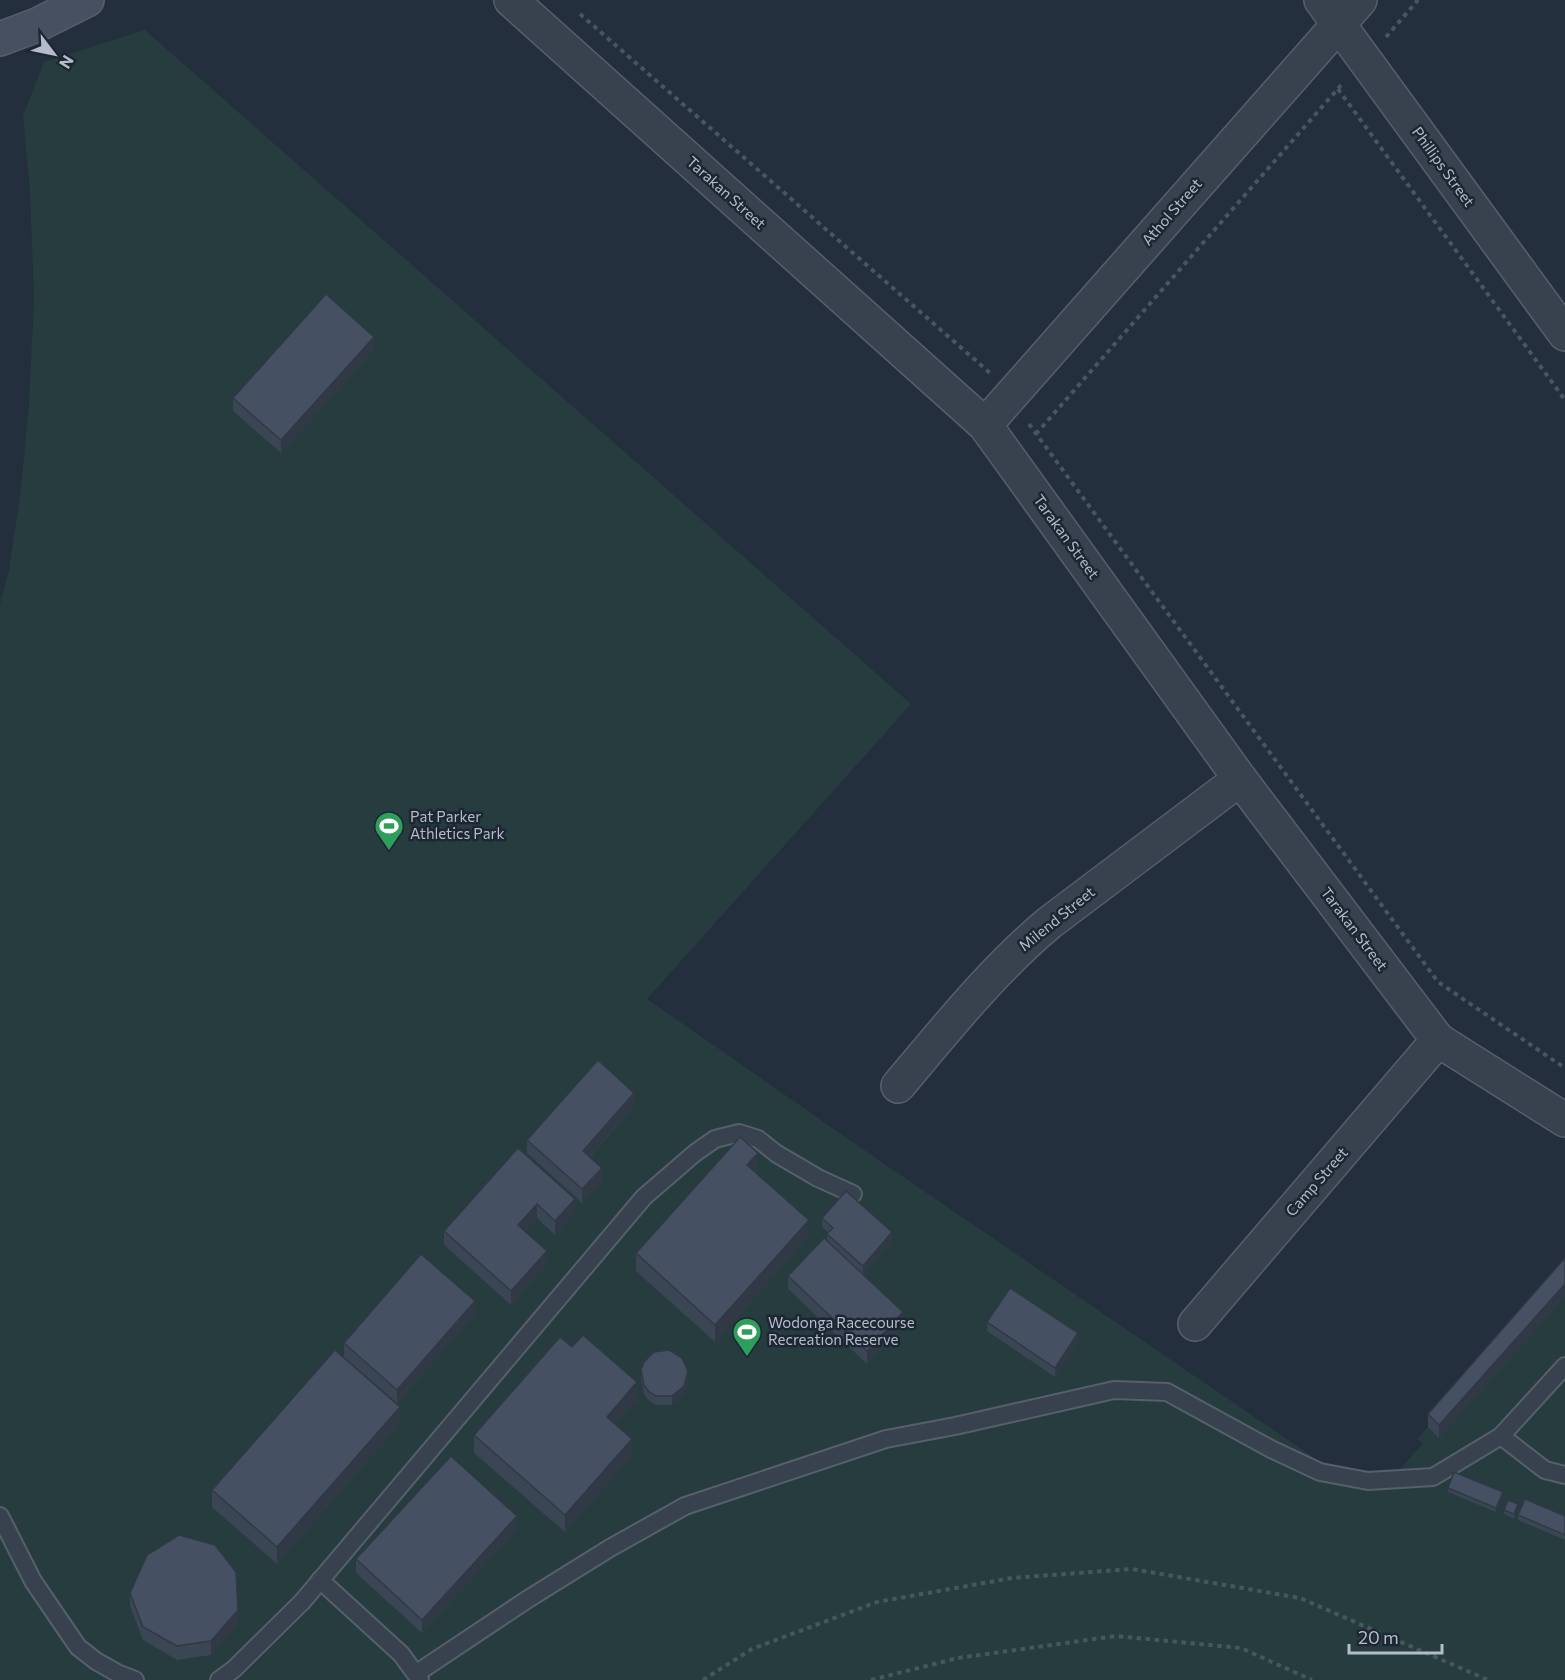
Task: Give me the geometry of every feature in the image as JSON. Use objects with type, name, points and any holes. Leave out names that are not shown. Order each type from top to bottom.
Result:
[{"type":"main road","points":[[0,39],[37,25],[87,0]]},
{"type":"street","name":"Tarakan Street","points":[[511,0],[985,425],[1240,779],[1438,1040],[1565,1120]]},
{"type":"street","name":"Athol Street","points":[[985,425],[1330,12],[1360,0]]},
{"type":"street","name":"Phillips Street","points":[[1330,12],[1565,334]]},
{"type":"street","name":"Milend Street","points":[[898,1086],[983,986],[1020,948],[1049,923],[1240,779]]},
{"type":"street","name":"Camp Street","points":[[1196,1324],[1438,1040]]},
{"type":"lane","points":[[219,1680],[234,1670],[302,1602],[644,1197],[696,1153],[715,1139],[740,1133],[758,1139],[787,1160],[818,1178],[853,1194]]},
{"type":"lane","points":[[320,1580],[401,1654],[419,1676],[579,1567],[685,1506],[886,1439],[1114,1390],[1167,1392],[1271,1449],[1320,1472],[1368,1481],[1433,1477],[1501,1436],[1565,1366]]},
{"type":"lane","points":[[1501,1436],[1545,1470],[1565,1474]]},
{"type":"lane","points":[[0,1515],[33,1581],[63,1629],[78,1647],[96,1660],[117,1673],[135,1680]]},
{"type":"lane","points":[[96,1660],[97,1680]]},
{"type":"path","points":[[1036,434],[1338,89],[1565,400]]},
{"type":"path","points":[[703,1680],[752,1649],[877,1602],[1012,1578],[1132,1569],[1300,1598],[1488,1680]]},
{"type":"path","points":[[871,1680],[958,1658],[1116,1636],[1241,1648],[1312,1680]]},
{"type":"green space","points":[[145,30],[911,704],[647,999],[1338,1474],[1395,1475],[1423,1443],[1417,1439],[1565,1271],[1565,1680],[0,1680],[0,604],[9,570],[21,489],[29,403],[34,299],[30,191],[23,116],[44,62]]},
{"type":"building","points":[[326,294],[374,337],[281,440],[233,398]]},
{"type":"building","points":[[598,1060],[634,1093],[583,1151],[602,1168],[582,1189],[527,1140]]},
{"type":"building","points":[[740,1137],[758,1153],[747,1165],[809,1220],[715,1325],[636,1253]]},
{"type":"building","points":[[518,1148],[575,1199],[555,1221],[537,1204],[518,1225],[547,1251],[511,1291],[444,1231]]},
{"type":"building","points":[[846,1191],[892,1232],[863,1266],[827,1234],[833,1228],[822,1218]]},
{"type":"building","points":[[824,1238],[903,1312],[867,1351],[788,1276]]},
{"type":"building","points":[[421,1254],[475,1301],[397,1390],[344,1343]]},
{"type":"building","points":[[1565,1258],[1565,1284],[1439,1425],[1428,1414]]},
{"type":"building","points":[[1010,1288],[1078,1333],[1055,1368],[987,1322]]},
{"type":"building","points":[[583,1335],[637,1382],[607,1417],[632,1439],[565,1515],[474,1435],[560,1337],[572,1347]]},
{"type":"building","points":[[335,1350],[400,1407],[277,1547],[212,1490]]},
{"type":"building","points":[[669,1350],[682,1358],[688,1371],[684,1386],[672,1396],[656,1396],[644,1385],[641,1370],[644,1362],[654,1352]]},
{"type":"building","points":[[451,1456],[517,1516],[422,1620],[356,1559]]},
{"type":"building","points":[[1454,1472],[1503,1492],[1496,1508],[1448,1488]]},
{"type":"building","points":[[1525,1499],[1565,1516],[1565,1535],[1518,1515]]},
{"type":"building","points":[[1508,1500],[1518,1504],[1514,1514],[1504,1510]]},
{"type":"building","points":[[179,1535],[215,1545],[236,1572],[238,1610],[211,1641],[177,1646],[143,1627],[130,1593],[147,1555]]},
{"type":"place","name":"Pat Parker Athletics Park","points":[[389,852]]},
{"type":"place","name":"Wodonga Racecourse Recreation Reserve","points":[[747,1358]]}]
